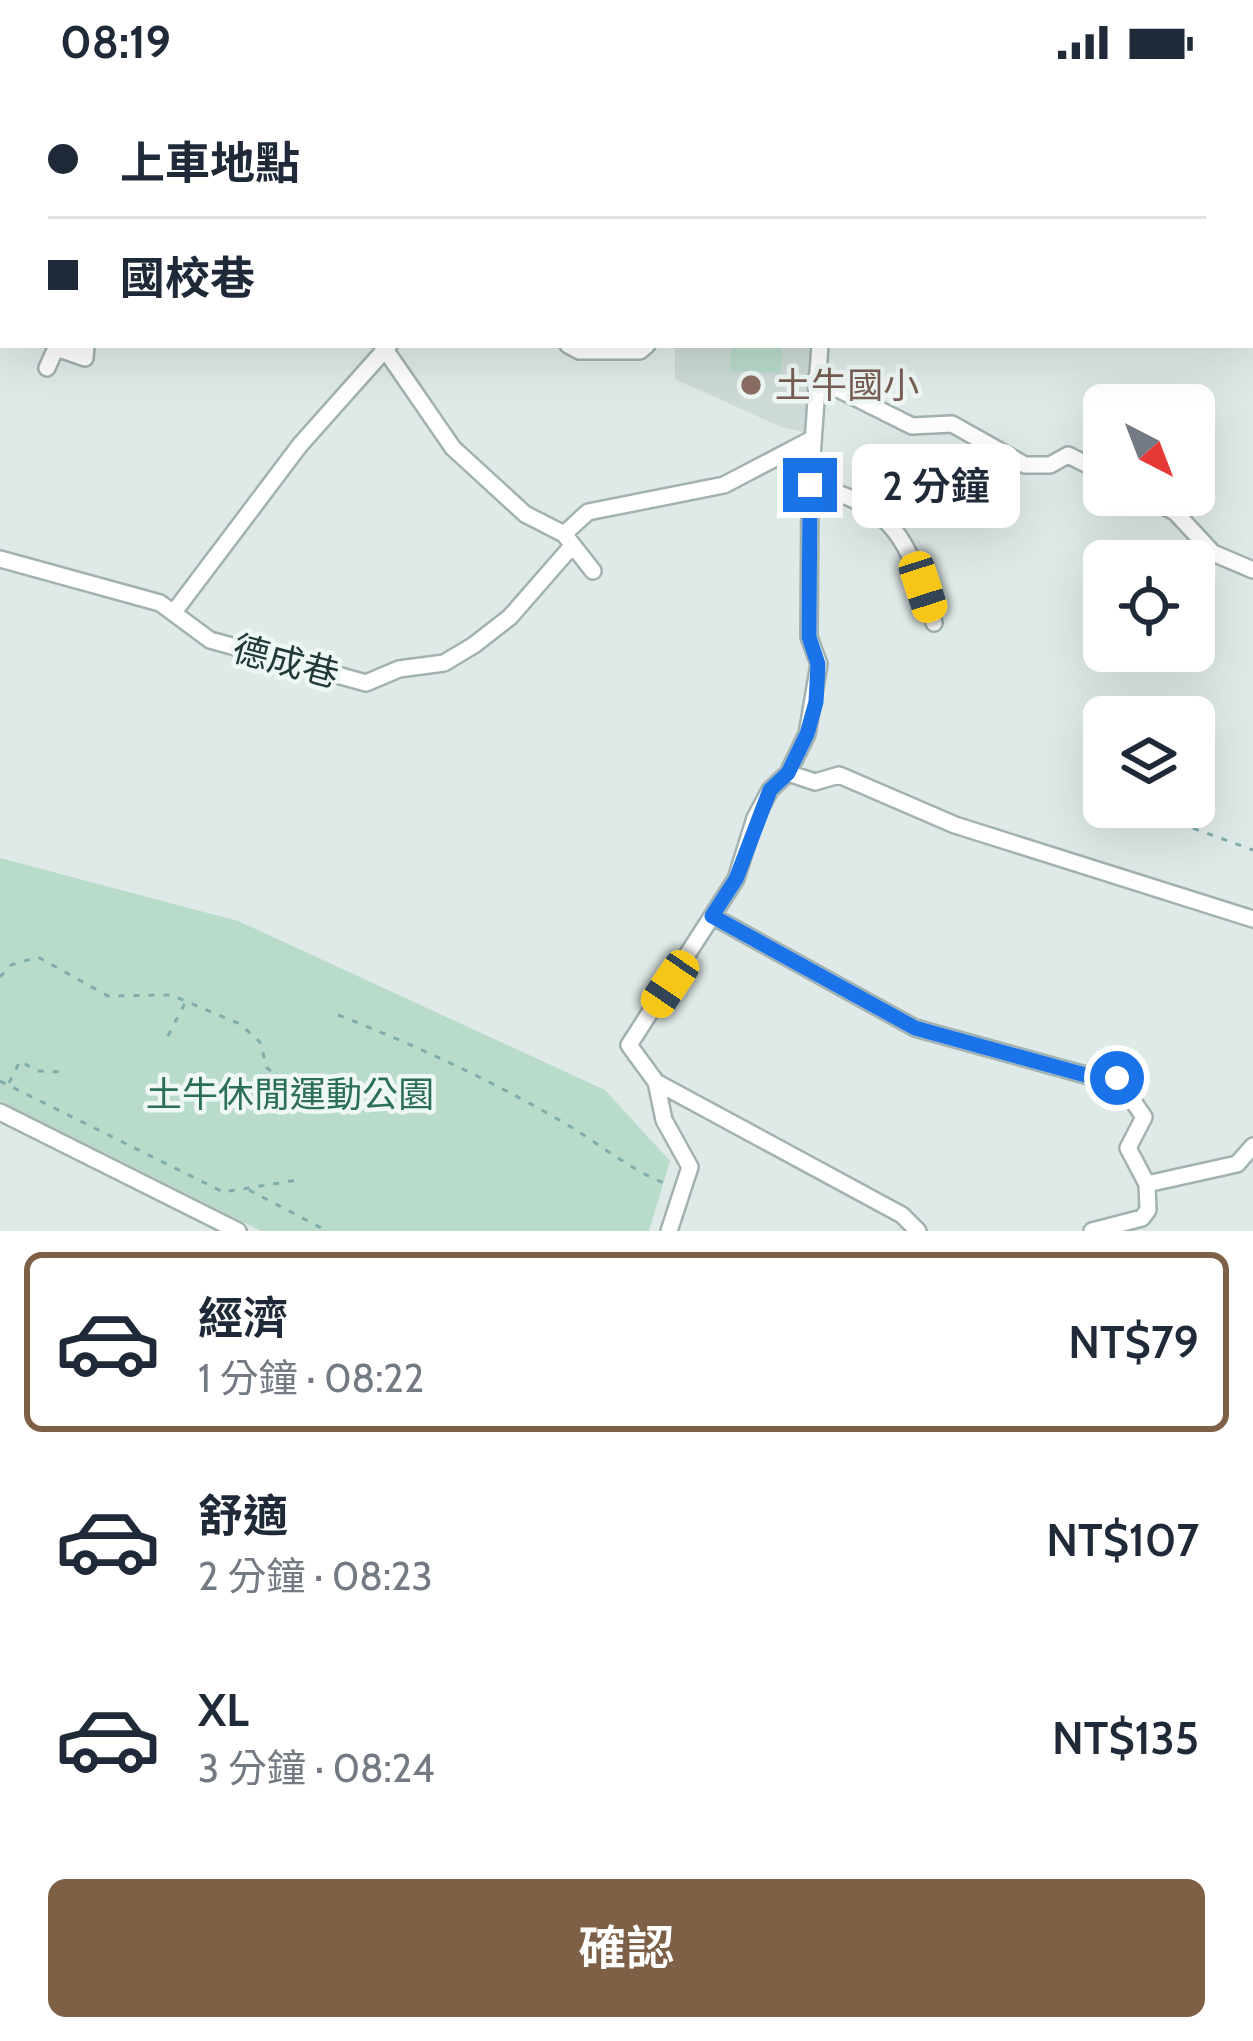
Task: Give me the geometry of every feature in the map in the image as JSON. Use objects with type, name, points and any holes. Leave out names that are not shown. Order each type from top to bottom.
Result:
[{"type":"street","points":[[47,368],[56,348],[85,358],[86,348]]},
{"type":"street","points":[[175,612],[300,445],[384,348]]},
{"type":"street","points":[[387,348],[453,448],[525,514],[568,540],[593,571]]},
{"type":"street","points":[[569,348],[644,348]]},
{"type":"street","points":[[820,348],[811,440],[809,637],[818,664],[807,734],[788,773],[770,790],[736,879],[632,1035],[632,1054],[656,1082],[902,1215],[918,1231]]},
{"type":"street","points":[[816,378],[912,426],[952,424],[1024,465],[1050,465],[1068,455],[1083,462]]},
{"type":"street","name":"德成巷","points":[[0,559],[160,603],[210,640],[365,683],[399,669],[444,663],[474,645],[510,617],[588,512],[724,485],[811,440]]},
{"type":"street","points":[[810,485],[860,498],[882,517],[912,552],[934,623]]},
{"type":"street","points":[[1179,516],[1214,553],[1253,569]]},
{"type":"street","points":[[788,773],[815,782],[839,775],[956,825],[1253,919]]},
{"type":"street","points":[[712,916],[915,1028],[1089,1076],[1101,1071],[1117,1078],[1144,1118],[1128,1148],[1147,1184],[1148,1210],[1142,1218],[1092,1231]]},
{"type":"street","points":[[656,1082],[664,1120],[690,1167],[669,1231]]},
{"type":"street","points":[[0,1112],[238,1231]]},
{"type":"street","points":[[1147,1184],[1237,1164],[1253,1146]]},
{"type":"path","points":[[1192,828],[1253,850]]},
{"type":"path","points":[[0,977],[10,965],[38,957],[108,996],[157,992],[186,1000],[249,1030],[260,1042],[267,1068],[292,1087]]},
{"type":"path","points":[[168,1036],[186,1000]]},
{"type":"path","points":[[338,1015],[485,1079],[611,1150],[636,1172],[664,1183]]},
{"type":"path","points":[[8,1085],[20,1061],[37,1071],[62,1072]]},
{"type":"path","points":[[0,1081],[142,1147],[223,1192],[298,1180]]},
{"type":"path","points":[[246,1189],[327,1231]]},
{"type":"shaded area","name":"土牛國小","points":[[675,348],[819,348],[808,433],[781,427],[675,379]]},
{"type":"green space","points":[[731,348],[782,348],[781,373],[730,371]]},
{"type":"green space","name":"土牛休閒運動公園","points":[[0,858],[238,921],[605,1090],[670,1161],[649,1231],[261,1231],[0,1101]]},
{"type":"place","name":"土牛國小","points":[[751,385]]},
{"type":"route","points":[[810,485],[809,637],[818,664],[816,702],[807,734],[788,773],[770,790],[755,818],[736,879],[712,916],[915,1028],[1089,1076],[1101,1071],[1117,1078]]}]
